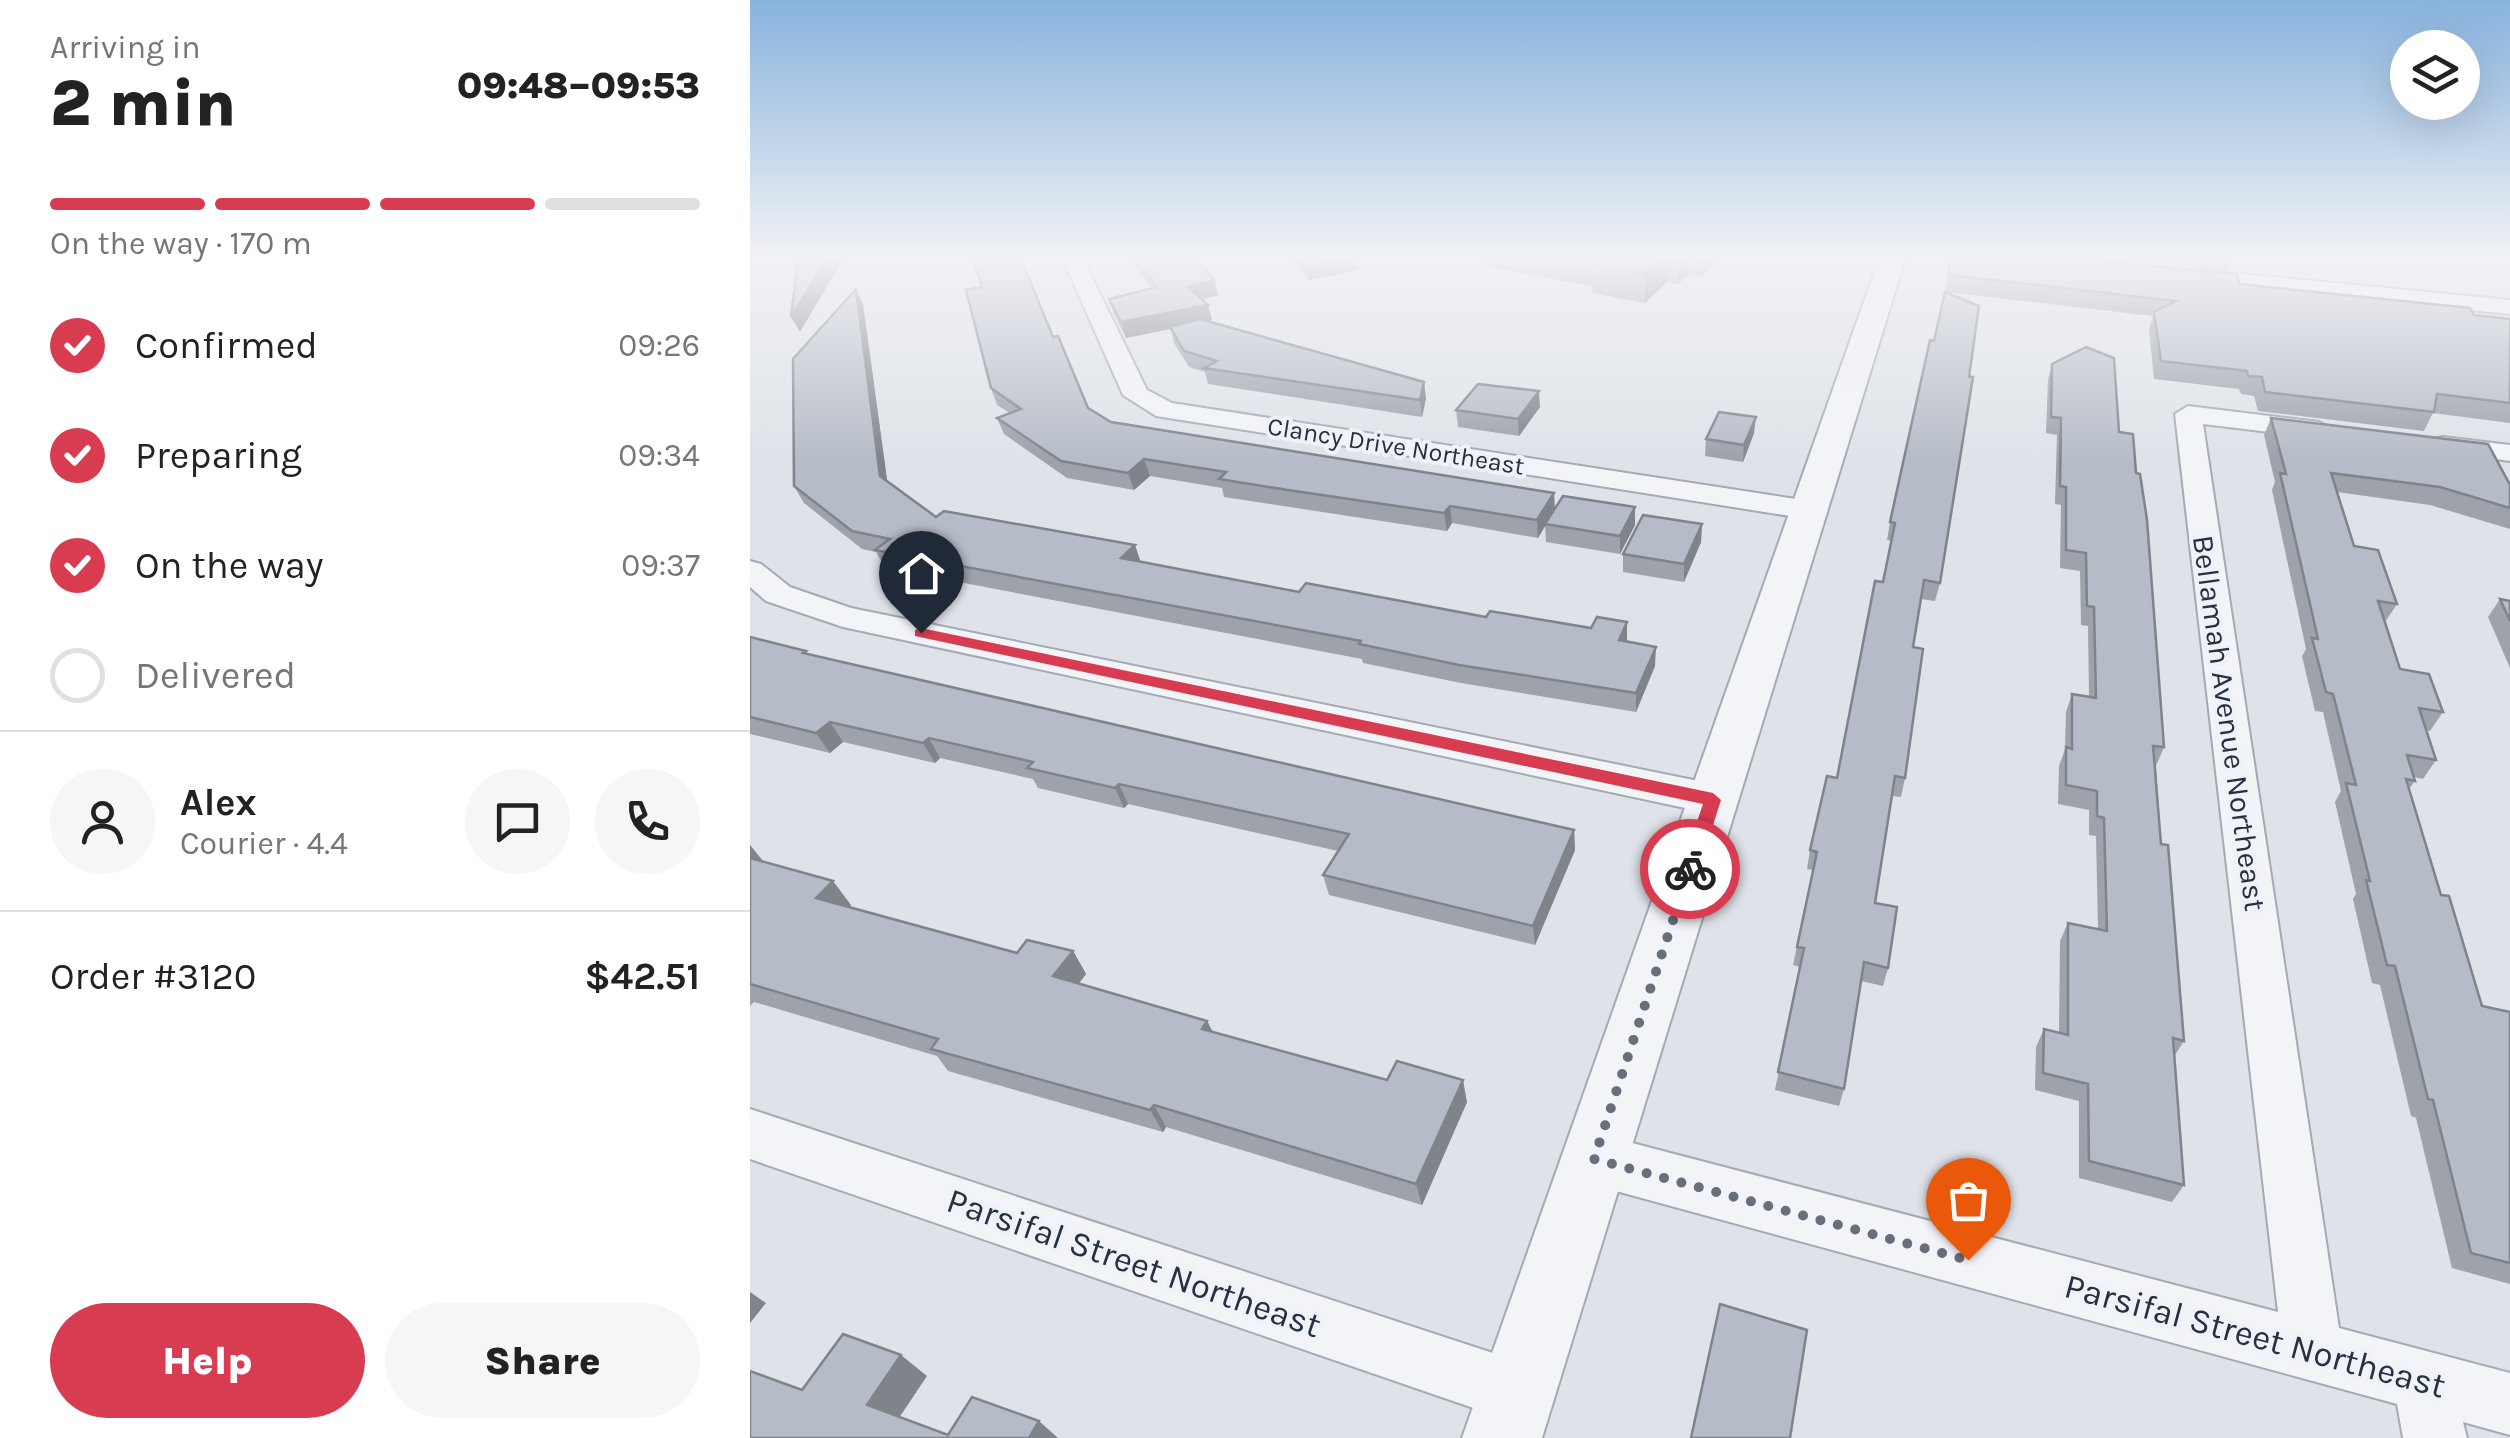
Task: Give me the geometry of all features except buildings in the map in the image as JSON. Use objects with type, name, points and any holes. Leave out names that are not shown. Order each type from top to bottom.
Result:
[{"type":"street","name":"Clancy Drive Northeast","points":[[1104,326],[1136,394],[1165,410],[1808,510]]},
{"type":"street","points":[[1510,1415],[1870,326]]},
{"type":"street","name":"Bellamah Avenue Northeast","points":[[2313,1352],[2188,414],[2358,435]]},
{"type":"street","points":[[2415,442],[2510,453]]},
{"type":"street","points":[[750,571],[778,594],[843,616],[1713,800]]},
{"type":"street","name":"Parsifal Street Northeast","points":[[750,1134],[1510,1415]]},
{"type":"street","name":"Parsifal Street Northeast","points":[[1594,1159],[2313,1352],[2429,1410],[2510,1404]]},
{"type":"way so far","points":[[1690,869],[1594,1159],[1968,1260]]},
{"type":"route","points":[[921,633],[1713,800],[1690,869]]}]
